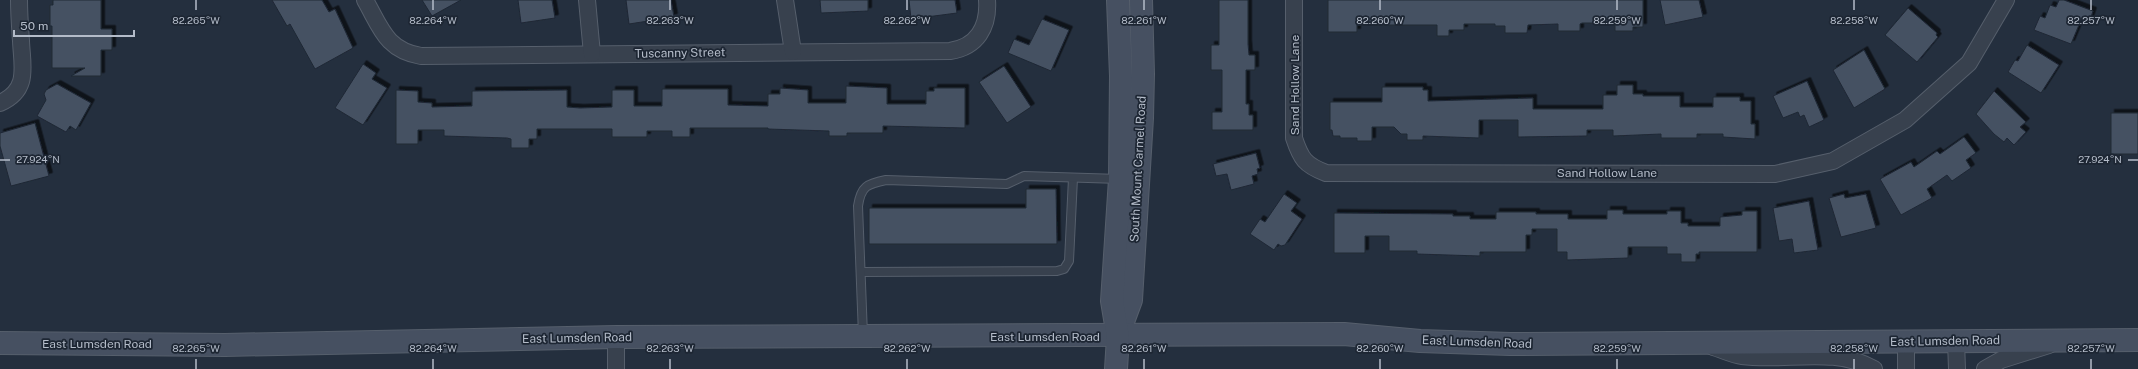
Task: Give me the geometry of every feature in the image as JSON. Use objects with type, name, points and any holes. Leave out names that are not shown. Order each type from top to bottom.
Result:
[{"type":"street","points":[[0,103],[16,92],[24,66],[21,52],[19,0]]},
{"type":"street","name":"Tuscanny Street","points":[[365,0],[390,42],[399,50],[409,54],[421,56],[961,49],[978,38],[983,30],[987,18],[987,0]]},
{"type":"street","points":[[587,0],[592,54]]},
{"type":"street","points":[[785,0],[793,52]]},
{"type":"street","name":"South Mount Carmel Road","points":[[1116,369],[1118,337],[1112,301],[1120,179],[1121,76],[1118,0]]},
{"type":"street","name":"South Mount Carmel Road","points":[[1118,337],[1131,300],[1142,118],[1143,74],[1141,0]]},
{"type":"street","name":"Sand Hollow Lane","points":[[1294,0],[1294,138],[1299,154],[1310,166],[1326,173],[1776,174],[1833,161],[1905,120],[1969,63],[2006,0]]},
{"type":"street","name":"East Lumsden Road","points":[[0,343],[225,345],[616,337],[1118,337],[1344,334],[1420,341],[1510,344],[2138,340]]},
{"type":"street","points":[[616,337],[616,369]]},
{"type":"street","points":[[1985,369],[2001,360],[2064,340]]},
{"type":"street","points":[[1956,341],[1957,369]]},
{"type":"street","points":[[1906,342],[1906,369]]},
{"type":"street","points":[[1702,343],[1742,356],[1839,357],[1856,360],[1874,369]]},
{"type":"lane","points":[[863,337],[862,272],[858,206],[860,195],[865,187],[874,182],[886,180],[1007,184],[1024,176],[1120,179]]},
{"type":"lane","points":[[862,272],[1057,271],[1064,269],[1069,261],[1073,178]]},
{"type":"building","points":[[53,0],[101,0],[101,29],[112,29],[112,50],[101,50],[101,76],[71,76],[85,68],[52,68],[52,26],[50,26],[50,5],[53,5]]},
{"type":"building","points":[[272,0],[322,0],[329,12],[335,9],[353,48],[315,69],[290,24],[287,26]]},
{"type":"building","points":[[422,0],[461,0],[432,16]]},
{"type":"building","points":[[518,0],[552,0],[555,18],[521,23]]},
{"type":"building","points":[[626,0],[671,0],[674,17],[629,24]]},
{"type":"building","points":[[820,0],[868,0],[868,11],[821,13]]},
{"type":"building","points":[[909,0],[955,0],[957,13],[911,19]]},
{"type":"building","points":[[1219,0],[1248,0],[1249,55],[1255,55],[1255,70],[1246,70],[1246,104],[1249,104],[1249,115],[1253,115],[1253,130],[1212,130],[1212,112],[1222,112],[1222,70],[1211,70],[1211,45],[1219,45]]},
{"type":"building","points":[[1328,0],[1643,0],[1643,27],[1633,27],[1633,31],[1615,31],[1615,23],[1582,23],[1580,24],[1580,31],[1558,31],[1558,24],[1528,25],[1527,33],[1505,33],[1505,26],[1495,26],[1495,24],[1464,24],[1464,30],[1449,30],[1449,36],[1437,36],[1437,25],[1357,25],[1357,32],[1328,32]]},
{"type":"building","points":[[1660,0],[1699,0],[1703,17],[1665,25]]},
{"type":"building","points":[[2059,0],[2064,0],[2093,11],[2089,23],[2081,20],[2071,44],[2034,30],[2040,16],[2045,18],[2050,5],[2056,7]]},
{"type":"building","points":[[1908,8],[1937,33],[1936,35],[1938,37],[1917,62],[1885,35]]},
{"type":"building","points":[[1042,19],[1069,30],[1051,71],[1008,53],[1014,39],[1029,45]]},
{"type":"building","points":[[2027,45],[2059,65],[2041,93],[2008,72],[2015,60],[2018,61]]},
{"type":"building","points":[[1864,50],[1885,89],[1854,108],[1833,70]]},
{"type":"building","points":[[363,64],[376,73],[372,79],[387,88],[363,125],[335,108]]},
{"type":"building","points":[[1004,66],[1031,107],[1007,123],[979,82]]},
{"type":"building","points":[[1807,81],[1824,120],[1809,127],[1804,115],[1800,117],[1798,112],[1783,118],[1773,96]]},
{"type":"building","points":[[57,84],[91,103],[76,130],[70,126],[66,132],[37,116],[46,100],[44,94],[46,90]]},
{"type":"building","points":[[1617,85],[1633,85],[1633,94],[1643,94],[1643,96],[1680,96],[1680,107],[1713,107],[1713,97],[1740,97],[1740,101],[1751,101],[1751,124],[1755,124],[1755,139],[1723,137],[1723,134],[1697,134],[1697,138],[1661,138],[1661,134],[1613,136],[1613,130],[1587,130],[1587,136],[1518,137],[1518,120],[1479,120],[1479,138],[1423,136],[1423,140],[1407,140],[1407,134],[1401,134],[1394,127],[1372,127],[1372,141],[1357,141],[1357,138],[1340,138],[1340,136],[1333,136],[1332,130],[1330,130],[1330,102],[1382,102],[1382,87],[1423,87],[1423,90],[1428,90],[1428,101],[1533,98],[1533,109],[1603,109],[1603,95],[1617,95]]},
{"type":"building","points":[[846,86],[887,88],[887,104],[926,104],[926,91],[934,91],[934,88],[965,88],[965,128],[883,126],[883,133],[847,133],[847,136],[829,136],[829,131],[768,128],[690,128],[690,137],[672,137],[672,131],[647,131],[647,137],[612,137],[612,129],[537,129],[537,139],[529,139],[529,148],[511,148],[511,139],[507,138],[444,136],[444,130],[418,130],[418,144],[396,144],[396,90],[418,91],[418,102],[432,103],[432,107],[472,106],[472,91],[567,90],[567,107],[580,108],[612,107],[612,90],[634,90],[634,106],[662,106],[662,89],[728,89],[728,105],[768,106],[768,94],[780,94],[780,88],[808,90],[808,103],[846,103]]},
{"type":"building","points":[[1994,91],[2026,122],[2020,127],[2026,132],[2014,145],[2007,138],[2004,142],[1994,134],[1976,114]]},
{"type":"building","points":[[2111,113],[2138,113],[2138,154],[2111,154]]},
{"type":"building","points":[[35,123],[49,176],[11,186],[0,146],[0,133]]},
{"type":"building","points":[[1964,137],[1976,153],[1966,160],[1971,168],[1952,181],[1947,175],[1927,189],[1932,198],[1901,215],[1880,179],[1911,162],[1914,167],[1937,151],[1940,154]]},
{"type":"building","points":[[1256,153],[1260,168],[1257,169],[1258,174],[1252,176],[1254,184],[1231,190],[1227,174],[1216,176],[1213,164]]},
{"type":"building","points":[[1026,189],[1056,189],[1057,244],[869,244],[869,208],[1026,208]]},
{"type":"building","points":[[1284,194],[1297,203],[1291,211],[1302,219],[1285,245],[1281,246],[1278,244],[1274,250],[1250,234],[1260,219],[1265,222]]},
{"type":"building","points":[[1844,194],[1845,198],[1866,194],[1876,228],[1841,237],[1829,198]]},
{"type":"building","points":[[1809,201],[1818,250],[1794,253],[1792,239],[1779,241],[1773,208]]},
{"type":"building","points":[[1607,210],[1623,210],[1623,214],[1667,214],[1667,211],[1681,211],[1681,223],[1688,223],[1688,226],[1720,226],[1720,217],[1742,215],[1742,211],[1757,211],[1757,252],[1699,252],[1699,254],[1696,254],[1696,262],[1681,262],[1681,254],[1667,254],[1667,247],[1628,247],[1628,258],[1567,260],[1567,252],[1557,252],[1557,229],[1532,229],[1532,235],[1526,235],[1526,252],[1480,252],[1480,256],[1417,254],[1417,251],[1389,251],[1389,236],[1365,236],[1365,253],[1334,253],[1334,213],[1453,214],[1453,216],[1470,216],[1470,219],[1496,219],[1496,212],[1536,212],[1536,214],[1568,214],[1568,219],[1607,219]]}]
